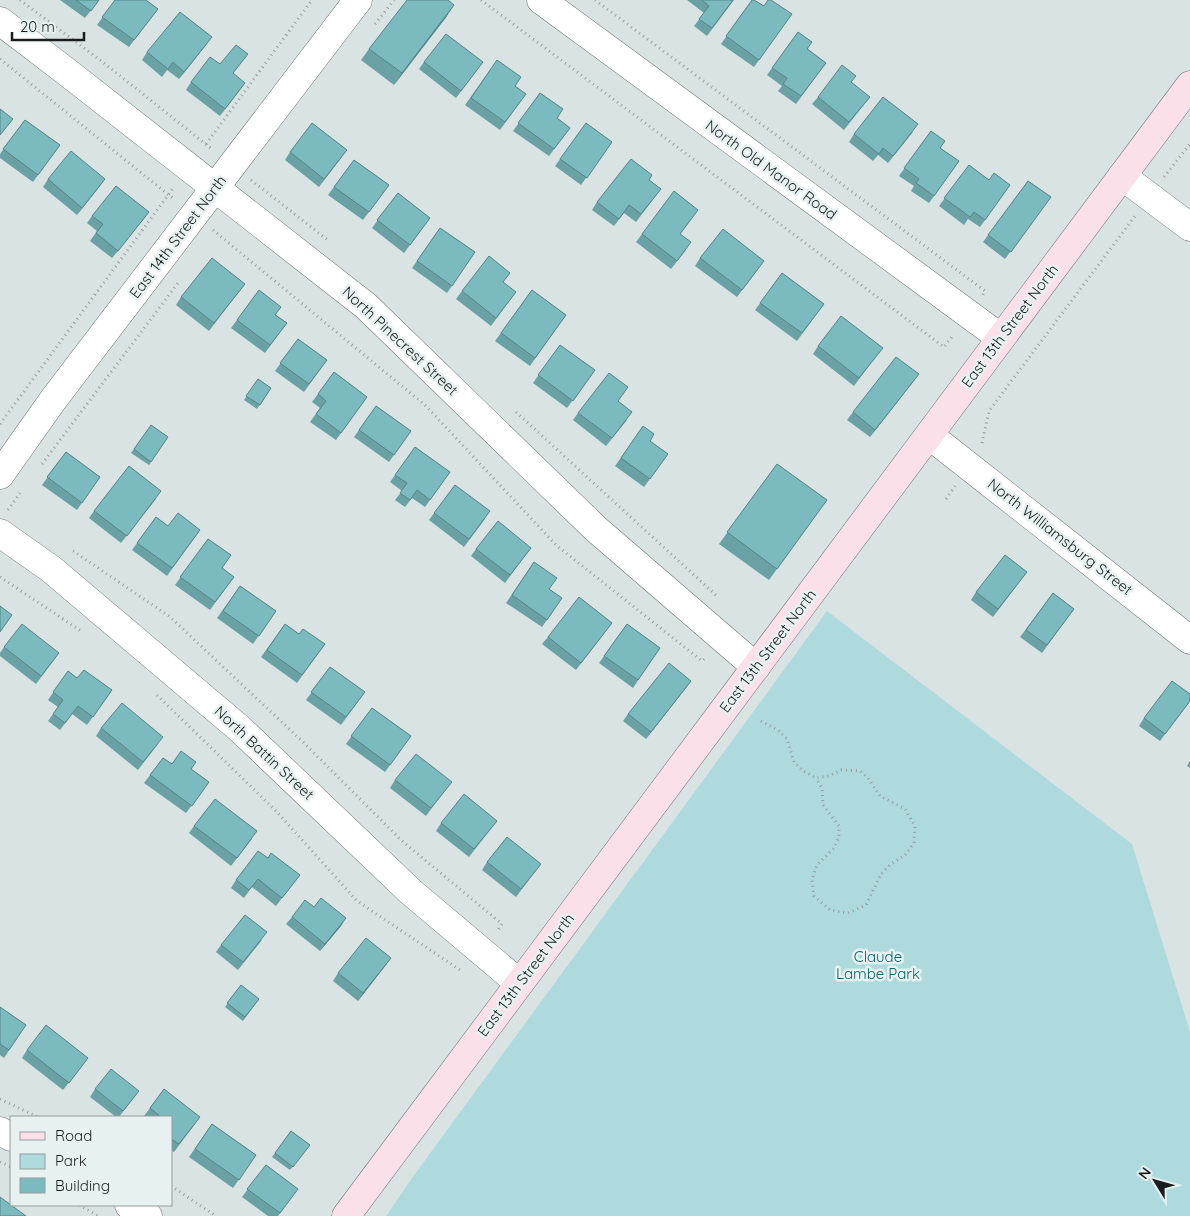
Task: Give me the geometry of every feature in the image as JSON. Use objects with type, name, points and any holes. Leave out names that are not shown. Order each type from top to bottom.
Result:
[{"type":"main road","name":"East 13th Street North","points":[[346,1216],[1190,85]]},
{"type":"street","name":"East 14th Street North","points":[[0,475],[54,400],[358,0]]},
{"type":"street","name":"North Old Manor Road","points":[[541,0],[1001,338]]},
{"type":"street","name":"North Pinecrest Street","points":[[0,21],[366,306],[596,529],[756,667]]},
{"type":"street","points":[[1122,176],[1190,227]]},
{"type":"street","name":"North Williamsburg Street","points":[[929,435],[1190,640]]},
{"type":"street","name":"North Battin Street","points":[[2,524],[51,570],[240,729],[410,892],[519,984]]},
{"type":"street","points":[[131,1206],[148,1216]]},
{"type":"path","points":[[0,424],[312,0]]},
{"type":"path","points":[[371,30],[394,0]]},
{"type":"path","points":[[0,58],[216,232],[426,406],[556,546],[702,661],[722,638]]},
{"type":"path","points":[[946,499],[981,448],[989,411],[1190,144]]},
{"type":"path","points":[[216,232],[254,182]]},
{"type":"path","points":[[39,469],[180,280]]},
{"type":"path","points":[[2,524],[21,492]]},
{"type":"path","points":[[761,721],[778,730],[787,739],[794,762],[802,770],[816,778],[822,788],[823,805],[839,826],[839,838],[834,848],[817,865],[812,880],[814,896],[830,910],[848,912],[866,905],[881,874],[891,864],[905,855],[914,843],[915,826],[905,809],[880,796],[868,778],[860,771],[841,770],[829,776],[816,778]]},
{"type":"path","points":[[0,1099],[36,1116]]},
{"type":"path","points":[[172,1187],[216,1216]]},
{"type":"path","points":[[81,1206],[98,1216]]},
{"type":"green space","name":"Claude Lambe Park","points":[[827,611],[1132,844],[1190,1032],[1190,1216],[386,1216],[412,1178]]},
{"type":"building","points":[[76,0],[99,0],[91,11]]},
{"type":"building","points":[[115,0],[146,0],[158,9],[134,40],[102,17]]},
{"type":"building","points":[[407,0],[448,0],[454,5],[402,73],[369,49]]},
{"type":"building","points":[[702,0],[733,0],[712,28],[699,19],[709,6]]},
{"type":"building","points":[[752,0],[764,6],[768,0],[771,0],[792,14],[759,60],[726,36]]},
{"type":"building","points":[[180,12],[212,37],[184,72],[173,62],[168,69],[147,52]]},
{"type":"building","points":[[798,32],[812,42],[807,49],[826,63],[801,96],[783,84],[787,78],[772,68]]},
{"type":"building","points":[[446,34],[483,62],[461,91],[424,62]]},
{"type":"building","points":[[236,45],[248,54],[233,73],[245,83],[225,109],[191,82],[210,57],[220,64]]},
{"type":"building","points":[[497,60],[521,77],[515,86],[526,94],[505,122],[471,98]]},
{"type":"building","points":[[842,65],[856,76],[851,82],[870,97],[849,122],[818,97]]},
{"type":"building","points":[[540,93],[563,109],[557,118],[570,128],[554,149],[518,123]]},
{"type":"building","points":[[883,97],[918,124],[893,156],[883,148],[879,154],[854,134]]},
{"type":"building","points":[[0,109],[13,119],[0,135]]},
{"type":"building","points":[[25,120],[60,145],[38,175],[3,149]]},
{"type":"building","points":[[312,123],[347,150],[324,179],[290,152]]},
{"type":"building","points":[[586,123],[612,142],[587,178],[560,159]]},
{"type":"building","points":[[931,131],[945,141],[940,148],[959,161],[934,196],[916,183],[919,179],[904,168]]},
{"type":"building","points":[[71,151],[105,179],[82,208],[48,179]]},
{"type":"building","points":[[631,159],[652,175],[649,180],[661,189],[641,214],[629,205],[619,219],[597,202]]},
{"type":"building","points":[[354,160],[389,185],[369,212],[334,187]]},
{"type":"building","points":[[969,165],[989,180],[994,173],[1010,185],[985,220],[974,212],[970,217],[944,198]]},
{"type":"building","points":[[1028,181],[1051,197],[1011,252],[988,235]]},
{"type":"building","points":[[116,186],[149,212],[118,251],[96,233],[103,224],[92,216]]},
{"type":"building","points":[[674,191],[698,210],[680,234],[691,242],[677,261],[642,234]]},
{"type":"building","points":[[398,193],[430,218],[410,245],[377,220]]},
{"type":"building","points":[[440,228],[475,252],[452,286],[417,261]]},
{"type":"building","points":[[723,229],[764,261],[742,290],[700,258]]},
{"type":"building","points":[[489,256],[510,273],[503,282],[516,292],[496,318],[462,291]]},
{"type":"building","points":[[212,258],[245,284],[214,323],[181,297]]},
{"type":"building","points":[[782,273],[824,304],[802,333],[760,303]]},
{"type":"building","points":[[259,290],[281,307],[275,315],[287,323],[270,345],[237,320]]},
{"type":"building","points":[[532,290],[566,315],[535,358],[501,333]]},
{"type":"building","points":[[841,316],[883,348],[859,378],[818,346]]},
{"type":"building","points":[[298,339],[327,360],[309,384],[280,363]]},
{"type":"building","points":[[560,345],[595,370],[573,401],[538,375]]},
{"type":"building","points":[[896,357],[919,374],[875,430],[853,412]]},
{"type":"building","points":[[334,372],[367,397],[341,433],[316,414],[326,401],[318,394]]},
{"type":"building","points":[[609,373],[628,387],[618,401],[632,412],[612,438],[578,413]]},
{"type":"building","points":[[258,379],[271,388],[260,405],[246,396]]},
{"type":"building","points":[[376,406],[411,431],[394,455],[359,430]]},
{"type":"building","points":[[151,425],[168,437],[151,462],[134,449]]},
{"type":"building","points":[[643,426],[654,434],[650,441],[668,454],[650,479],[621,458]]},
{"type":"building","points":[[415,447],[450,472],[430,500],[417,490],[410,500],[400,493],[407,483],[395,475]]},
{"type":"building","points":[[66,452],[100,477],[82,503],[47,477]]},
{"type":"building","points":[[777,464],[827,500],[777,569],[727,532]]},
{"type":"building","points":[[129,466],[161,491],[127,536],[94,511]]},
{"type":"building","points":[[455,485],[490,511],[469,539],[434,513]]},
{"type":"building","points":[[178,513],[200,530],[172,568],[137,543],[156,517],[168,526]]},
{"type":"building","points":[[498,521],[531,548],[510,575],[476,549]]},
{"type":"building","points":[[208,539],[231,555],[222,568],[234,577],[215,602],[180,577]]},
{"type":"building","points":[[1005,555],[1027,572],[998,609],[976,592]]},
{"type":"building","points":[[534,562],[557,578],[549,589],[562,598],[547,620],[512,595]]},
{"type":"building","points":[[240,586],[276,611],[259,636],[223,611]]},
{"type":"building","points":[[1053,593],[1074,609],[1047,645],[1026,630]]},
{"type":"building","points":[[579,597],[612,623],[581,663],[548,637]]},
{"type":"building","points":[[0,606],[12,615],[0,632]]},
{"type":"building","points":[[22,624],[59,653],[41,676],[4,647]]},
{"type":"building","points":[[285,624],[299,634],[303,629],[325,644],[302,675],[267,650]]},
{"type":"building","points":[[627,624],[660,648],[638,680],[604,656]]},
{"type":"building","points":[[669,663],[691,681],[651,732],[628,714]]},
{"type":"building","points":[[330,667],[365,692],[346,717],[311,692]]},
{"type":"building","points":[[84,670],[112,690],[93,717],[78,706],[65,723],[53,714],[63,700],[53,692],[68,671],[77,678]]},
{"type":"building","points":[[1172,681],[1190,694],[1190,701],[1165,734],[1144,718]]},
{"type":"building","points":[[122,703],[163,737],[143,762],[101,728]]},
{"type":"building","points":[[372,708],[411,736],[390,765],[351,736]]},
{"type":"building","points":[[181,751],[196,762],[191,769],[209,782],[192,806],[150,775],[163,758],[172,764]]},
{"type":"building","points":[[416,754],[452,782],[431,808],[395,780]]},
{"type":"building","points":[[464,794],[497,821],[474,849],[441,823]]},
{"type":"building","points":[[215,799],[257,831],[237,858],[194,826]]},
{"type":"building","points":[[507,837],[541,864],[521,889],[487,862]]},
{"type":"building","points":[[258,851],[268,858],[271,853],[300,875],[282,898],[258,879],[249,890],[236,880]]},
{"type":"building","points":[[321,898],[346,918],[325,944],[292,917],[305,900],[314,907]]},
{"type":"building","points":[[245,915],[267,932],[243,962],[221,945]]},
{"type":"building","points":[[366,938],[391,958],[363,993],[338,973]]},
{"type":"building","points":[[241,985],[259,999],[245,1017],[227,1003]]},
{"type":"building","points":[[0,1007],[26,1025],[9,1050],[0,1044]]},
{"type":"building","points":[[46,1025],[88,1058],[69,1083],[27,1050]]},
{"type":"building","points":[[111,1069],[139,1091],[123,1111],[95,1089]]},
{"type":"building","points":[[164,1089],[200,1117],[179,1144],[172,1140],[172,1116],[160,1116],[150,1108]]},
{"type":"building","points":[[212,1124],[256,1155],[239,1180],[195,1149]]},
{"type":"building","points":[[291,1131],[310,1145],[293,1167],[275,1153]]},
{"type":"building","points":[[266,1165],[298,1189],[280,1213],[247,1189]]},
{"type":"building","points":[[0,1197],[26,1216],[0,1216]]}]
